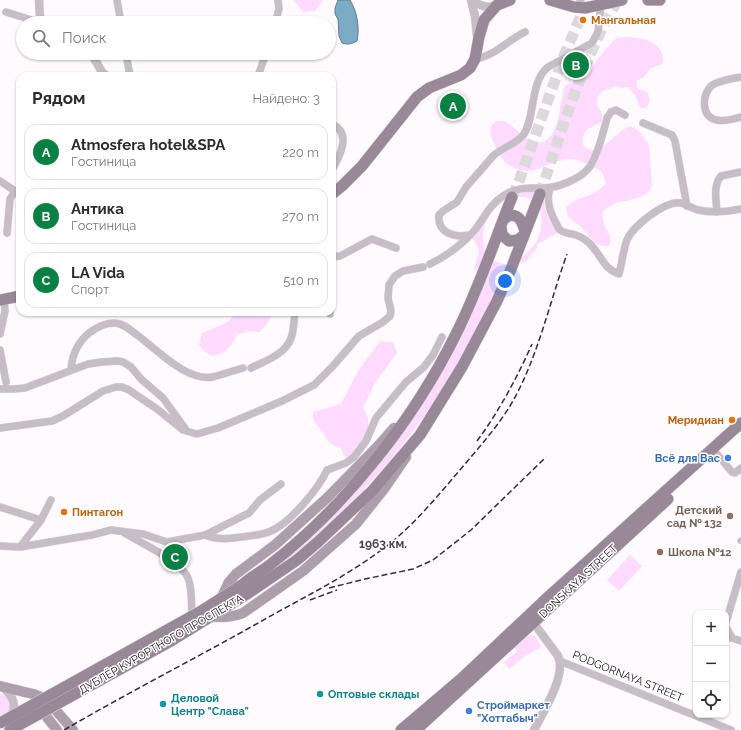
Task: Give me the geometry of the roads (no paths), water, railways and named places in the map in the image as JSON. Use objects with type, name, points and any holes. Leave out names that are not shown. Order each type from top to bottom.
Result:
[{"type":"main road","points":[[336,191],[362,166],[417,97],[429,88],[467,72],[475,59],[484,20],[497,5],[510,0]]},
{"type":"main road","points":[[550,0],[601,5],[622,0]]},
{"type":"main road","points":[[648,0],[660,0]]},
{"type":"main road","name":"ДУБЛЁР КУРОРТНОГО ПРОСПЕКТА","points":[[4,727],[171,641],[244,589],[297,560],[372,491],[420,435],[462,368],[484,327],[511,269],[540,194]]},
{"type":"main road","name":"ДУБЛЁР КУРОРТНОГО ПРОСПЕКТА","points":[[244,589],[296,543],[349,491],[390,440],[420,397],[457,332],[489,261],[512,197]]},
{"type":"main road","points":[[510,215],[516,216],[522,222],[525,233],[515,241],[506,240],[501,233],[503,222],[510,215]]},
{"type":"main road","points":[[2,300],[16,297]]},
{"type":"main road","points":[[39,708],[211,614],[229,582],[236,574],[275,545],[327,498],[379,445],[420,397]]},
{"type":"main road","points":[[401,730],[461,679],[548,597],[741,423]]},
{"type":"main road","name":"DONSKAYA STREET","points":[[416,730],[741,433]]},
{"type":"main road","points":[[211,614],[227,618],[243,613],[303,571],[356,524],[402,464],[420,435]]},
{"type":"main road","points":[[1,686],[41,697],[50,702],[73,730]]},
{"type":"main road","points":[[20,691],[39,708],[57,730]]},
{"type":"street","points":[[39,0],[41,16]]},
{"type":"street","points":[[117,0],[120,16]]},
{"type":"street","points":[[277,16],[279,9],[278,0]]},
{"type":"street","points":[[472,0],[484,7],[497,5]]},
{"type":"street","points":[[472,0],[484,20]]},
{"type":"street","points":[[472,0],[478,46]]},
{"type":"street","points":[[469,235],[460,237],[448,234],[439,222],[439,215],[457,202],[466,187],[498,151],[516,142],[524,135],[542,73],[548,67],[592,43],[598,32],[601,5]]},
{"type":"street","points":[[6,12],[19,16]]},
{"type":"street","points":[[475,59],[483,58],[500,49],[525,32]]},
{"type":"street","points":[[95,60],[102,72]]},
{"type":"street","points":[[127,60],[129,72]]},
{"type":"street","points":[[259,72],[264,60]]},
{"type":"street","points":[[741,77],[723,81],[711,86],[704,102],[705,109],[714,119],[725,120],[741,117]]},
{"type":"street","points":[[0,428],[52,421],[63,416],[103,391],[116,387],[122,387],[157,409],[179,428],[197,434],[218,428],[282,401],[314,385],[359,336],[383,322],[390,316],[391,311],[388,298],[389,285],[395,276],[403,271],[427,265],[451,252],[474,230],[488,208],[504,195],[525,188],[550,188],[560,186],[588,170],[594,159],[611,112],[616,110],[625,115]]},
{"type":"street","points":[[643,123],[672,135],[675,141],[687,206]]},
{"type":"street","points":[[336,126],[339,128],[343,136],[341,150],[336,161]]},
{"type":"street","points":[[717,212],[717,180],[721,176],[741,172]]},
{"type":"street","points":[[0,182],[16,190]]},
{"type":"street","points":[[550,188],[548,204],[559,229],[562,232],[578,236],[589,243],[599,254],[606,266],[619,274],[627,241],[635,228],[665,206],[675,203],[700,210],[717,212],[727,212],[741,209]]},
{"type":"street","points":[[7,234],[10,199],[16,193]]},
{"type":"street","points":[[336,256],[340,256],[372,239],[396,248]]},
{"type":"street","points":[[0,334],[5,311],[2,300]]},
{"type":"street","points":[[251,368],[278,354],[288,344],[292,334],[294,316]]},
{"type":"street","points":[[71,370],[73,353],[85,337],[97,327],[109,323],[124,326],[143,338],[174,364],[198,377],[208,378],[243,368]]},
{"type":"street","points":[[205,535],[220,540],[259,534],[275,529],[295,514],[310,497],[327,470],[346,463],[354,457],[366,441],[376,418],[406,382],[424,367],[433,355],[442,337]]},
{"type":"street","points":[[0,350],[6,382]]},
{"type":"street","points":[[0,389],[25,388],[71,370],[102,362],[117,361],[128,364],[141,379],[163,398],[187,431]]},
{"type":"street","points":[[717,454],[732,472],[735,473],[741,468]]},
{"type":"street","points":[[0,546],[20,547],[92,535],[111,530],[143,534],[168,542],[194,538],[205,535],[249,513],[260,500],[281,484]]},
{"type":"street","points":[[20,547],[41,520],[51,500]]},
{"type":"street","points":[[0,507],[41,520]]},
{"type":"street","points":[[119,530],[170,560],[186,572],[190,583],[193,625]]},
{"type":"street","points":[[729,612],[741,572]]},
{"type":"street","name":"PODGORNAYA STREET","points":[[533,622],[543,634],[560,661],[731,730]]},
{"type":"street","points":[[729,632],[732,638],[741,641]]},
{"type":"street","points":[[534,730],[556,685],[561,667],[560,661]]},
{"type":"street","points":[[1,686],[10,693],[14,702],[12,716],[4,727]]},
{"type":"street","points":[[4,727],[39,708]]},
{"type":"water","points":[[338,0],[350,0],[356,14],[358,36],[357,41],[352,43],[342,43],[339,36],[338,19],[335,14],[335,8]]},
{"type":"tunnel","points":[[512,197],[563,58],[589,0]]},
{"type":"tunnel","points":[[540,194],[584,70],[594,46],[618,0]]},
{"type":"railway","points":[[64,730],[344,575],[374,556],[409,527],[438,496],[477,450],[510,406],[528,370],[567,254]]},
{"type":"railway","points":[[477,441],[507,394],[532,344]]},
{"type":"railway","points":[[329,588],[413,569],[433,560],[471,530],[546,457]]},
{"type":"railway","points":[[310,600],[337,590]]},
{"type":"place","name":"Мангальная","points":[[583,20]]},
{"type":"place","name":"Антика","points":[[576,65]]},
{"type":"place","name":"Atmosfera hotel&SPA","points":[[453,106]]},
{"type":"place","name":"Меридиан","points":[[732,420]]},
{"type":"place","name":"Всё для Вас","points":[[728,458]]},
{"type":"place","name":"Пинтагон","points":[[64,512]]},
{"type":"place","name":"Детский сад № 132","points":[[730,516]]},
{"type":"place","name":"Школа №12","points":[[660,552]]},
{"type":"place","name":"LA Vida","points":[[175,557]]},
{"type":"place","name":"Оптовые склады","points":[[320,694]]},
{"type":"place","name":"Деловой Центр \"Слава\"","points":[[163,704]]},
{"type":"place","name":"Строймаркет \"Хоттабыч\"","points":[[469,711]]},
{"type":"district","name":"1963 км.","points":[[383,544]]}]
